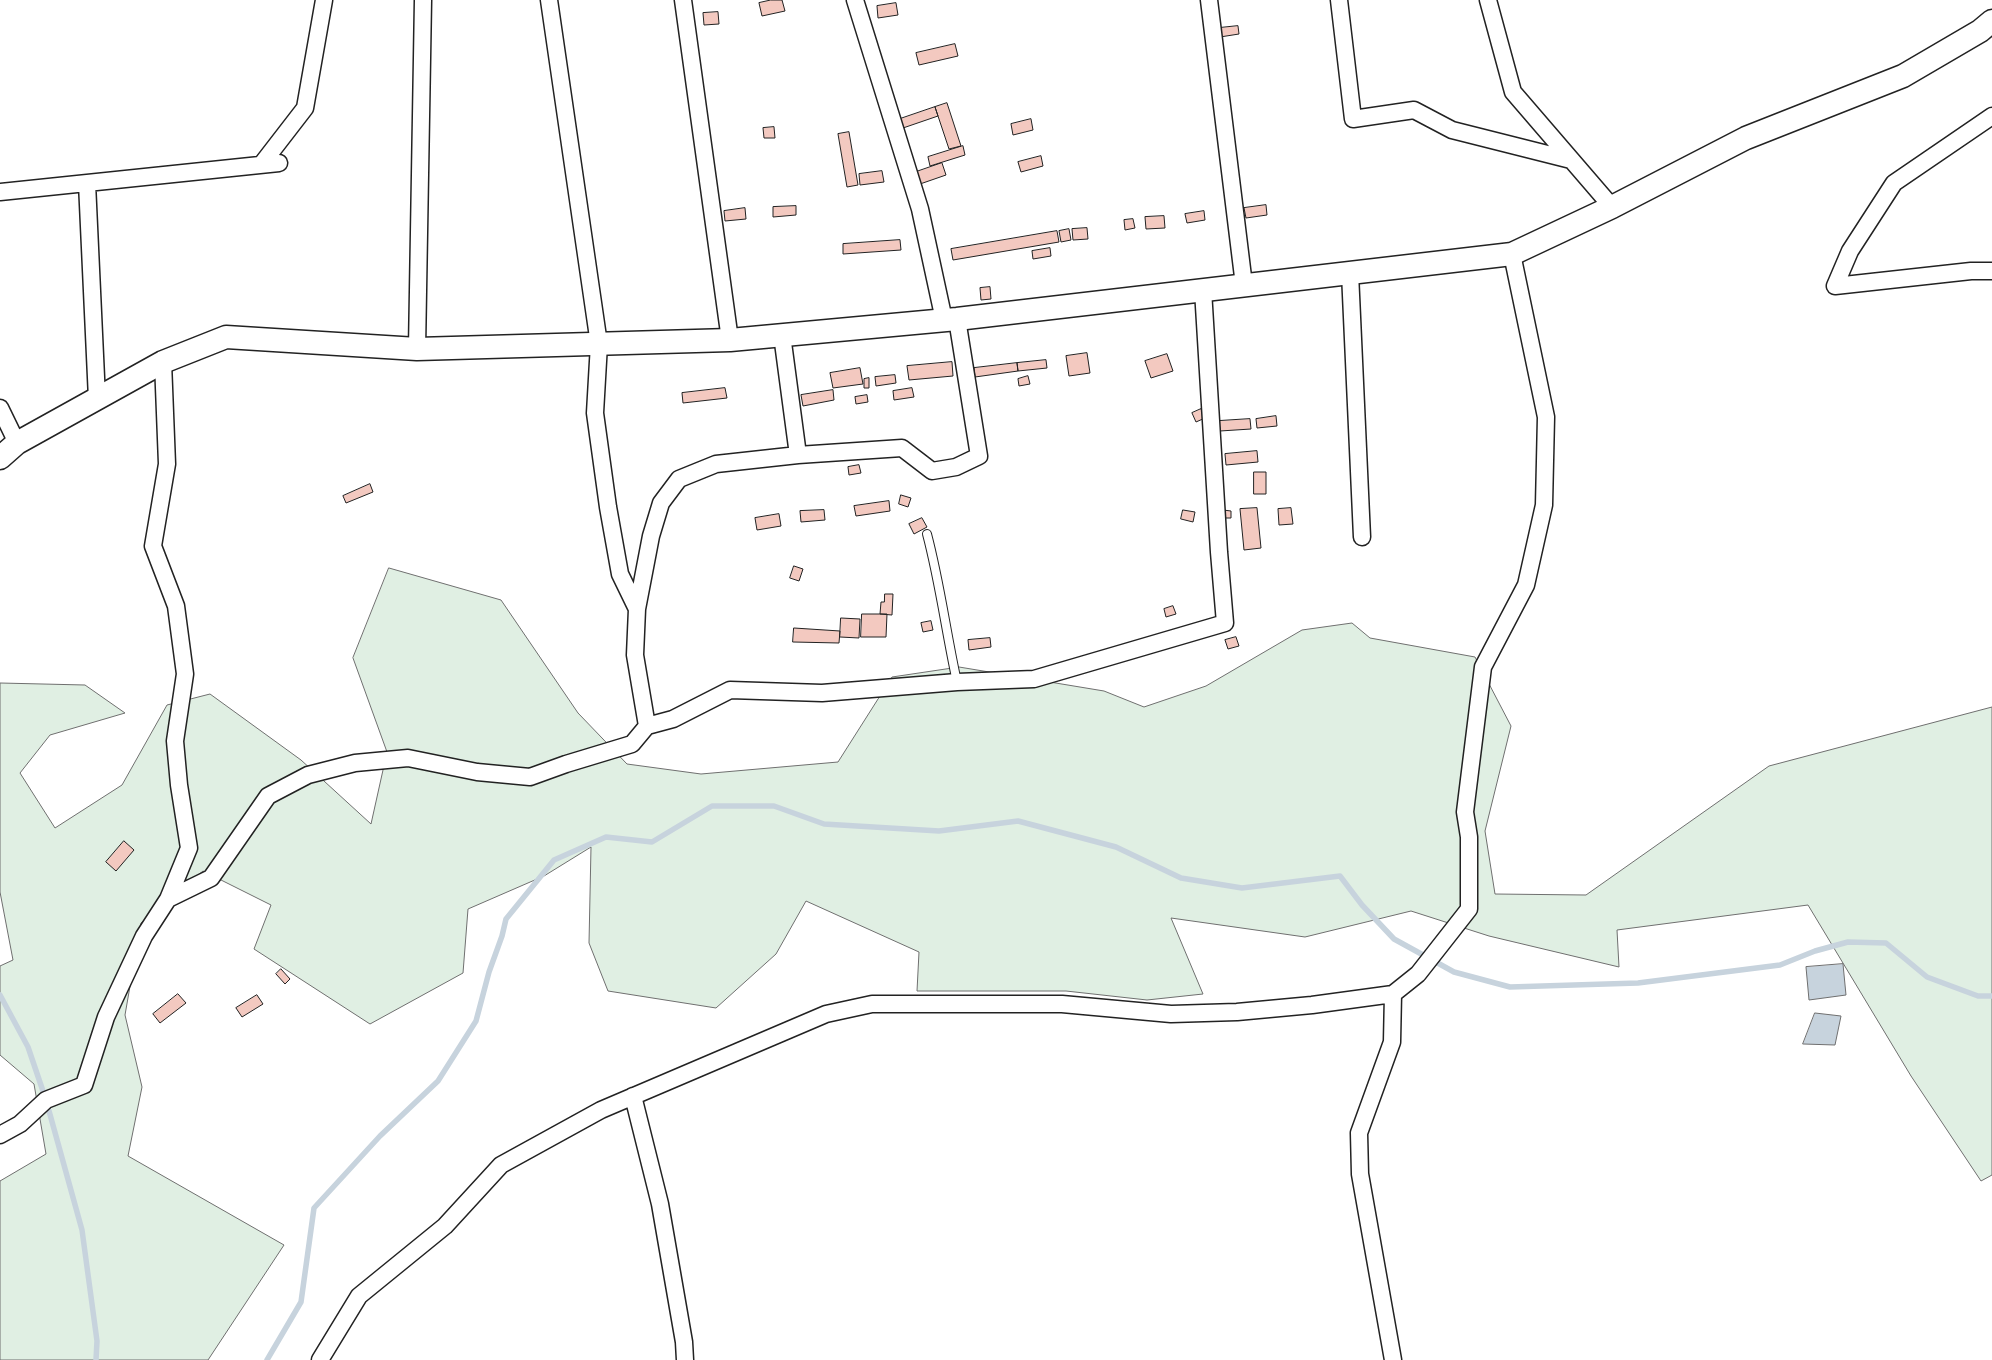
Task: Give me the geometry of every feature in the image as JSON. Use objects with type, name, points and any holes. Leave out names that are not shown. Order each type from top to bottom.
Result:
[{"type":"street","points":[[261,165],[305,108],[324,0]]},
{"type":"street","points":[[417,349],[423,0]]},
{"type":"street","points":[[550,0],[599,344],[596,413],[608,507],[620,574],[637,608]]},
{"type":"street","points":[[683,0],[730,340]]},
{"type":"street","points":[[647,726],[635,655],[637,608],[651,536],[660,503],[678,479],[716,464],[798,455],[902,448],[932,471],[956,467],[979,456],[951,320],[920,209],[855,0]]},
{"type":"street","points":[[1209,0],[1244,285]]},
{"type":"street","points":[[1339,0],[1353,119],[1414,110],[1452,130],[1571,160]]},
{"type":"street","points":[[1488,0],[1513,92],[1612,207]]},
{"type":"street","points":[[0,458],[17,443],[163,362],[226,337],[417,349],[730,340],[951,320],[1512,254],[1612,207],[1746,138],[1904,76],[1980,31],[1992,21]]},
{"type":"street","points":[[1992,116],[1894,183],[1850,252],[1835,286],[1971,271],[1992,271]]},
{"type":"street","points":[[0,192],[278,163]]},
{"type":"street","points":[[87,183],[97,398]]},
{"type":"street","points":[[320,1360],[360,1296],[445,1226],[501,1165],[601,1110],[826,1014],[872,1004],[1062,1004],[1171,1014],[1237,1012],[1393,994],[1418,974],[1469,909],[1469,837],[1465,812],[1483,667],[1526,585],[1544,505],[1546,417],[1512,254]]},
{"type":"street","points":[[1350,273],[1362,537]]},
{"type":"street","points":[[168,898],[211,878],[268,796],[308,774],[355,763],[408,758],[477,772],[530,777],[632,744],[647,726],[673,719],[730,690],[822,693],[957,682],[1034,679],[1225,623],[1218,552],[1203,290]]},
{"type":"street","points":[[782,335],[798,455]]},
{"type":"street","points":[[0,1135],[20,1124],[46,1100],[84,1085],[106,1016],[144,936],[168,898],[188,848],[175,741],[184,674],[183,664],[176,606],[153,546],[167,464],[163,362]]},
{"type":"street","points":[[0,408],[17,443]]},
{"type":"street","points":[[1393,994],[1392,1042],[1359,1133],[1360,1174],[1393,1360]]},
{"type":"street","points":[[633,1096],[660,1204],[684,1342],[685,1360]]},
{"type":"lane","points":[[927,534],[938,579],[945,629],[957,682]]},
{"type":"green space","points":[[389,568],[501,600],[578,713],[627,764],[701,774],[838,762],[892,677],[959,667],[1104,691],[1144,707],[1206,686],[1302,630],[1352,623],[1370,638],[1475,657],[1511,726],[1485,831],[1495,894],[1586,895],[1769,766],[1992,707],[1992,1175],[1981,1181],[1911,1076],[1808,905],[1617,930],[1619,967],[1489,936],[1411,911],[1305,937],[1171,918],[1203,994],[1147,1000],[1066,991],[917,991],[919,952],[806,901],[776,954],[716,1008],[608,991],[589,943],[591,847],[544,876],[468,909],[463,973],[370,1024],[254,949],[271,905],[203,871],[141,923],[125,1015],[142,1087],[128,1156],[284,1245],[208,1360],[0,1360],[0,1181],[46,1154],[34,1084],[0,1055],[0,966],[13,960],[0,892],[0,683],[85,685],[125,713],[50,735],[20,773],[55,828],[122,785],[167,705],[210,694],[301,760],[371,824],[387,752],[353,658]]},
{"type":"shaded area","points":[[1843,964],[1846,995],[1809,1000],[1806,967]]},
{"type":"shaded area","points":[[1815,1013],[1841,1016],[1835,1045],[1803,1044]]},
{"type":"building","points":[[782,0],[785,11],[762,16],[759,3]]},
{"type":"building","points":[[896,3],[898,15],[878,18],[877,6]]},
{"type":"building","points":[[718,12],[719,24],[704,25],[703,13]]},
{"type":"building","points":[[1238,26],[1239,34],[1220,37],[1219,28]]},
{"type":"building","points":[[955,44],[958,56],[919,65],[916,53]]},
{"type":"building","points":[[947,103],[961,146],[949,149],[935,107]]},
{"type":"building","points":[[935,107],[938,116],[903,128],[900,119]]},
{"type":"building","points":[[1031,119],[1033,130],[1013,135],[1011,124]]},
{"type":"building","points":[[774,127],[775,138],[764,138],[763,128]]},
{"type":"building","points":[[849,132],[858,185],[847,187],[838,134]]},
{"type":"building","points":[[963,146],[965,155],[930,166],[928,157]]},
{"type":"building","points":[[1041,156],[1043,166],[1021,172],[1018,162]]},
{"type":"building","points":[[942,163],[946,175],[920,184],[916,172]]},
{"type":"building","points":[[882,171],[884,182],[860,185],[859,174]]},
{"type":"building","points":[[1266,205],[1267,215],[1246,218],[1244,208]]},
{"type":"building","points":[[796,206],[796,215],[773,217],[773,207]]},
{"type":"building","points":[[745,208],[746,219],[725,221],[724,211]]},
{"type":"building","points":[[1204,211],[1205,220],[1187,223],[1185,214]]},
{"type":"building","points":[[1164,216],[1165,228],[1146,229],[1145,217]]},
{"type":"building","points":[[1133,219],[1135,228],[1125,230],[1124,220]]},
{"type":"building","points":[[1087,228],[1088,239],[1073,240],[1072,229]]},
{"type":"building","points":[[1069,229],[1071,240],[1061,242],[1059,231]]},
{"type":"building","points":[[1057,231],[1059,242],[953,260],[951,249]]},
{"type":"building","points":[[900,240],[901,250],[843,254],[843,244]]},
{"type":"building","points":[[1050,248],[1051,256],[1033,259],[1032,251]]},
{"type":"building","points":[[990,287],[991,299],[981,300],[980,288]]},
{"type":"building","points":[[1087,353],[1090,373],[1069,376],[1066,356]]},
{"type":"building","points":[[1167,354],[1173,371],[1151,378],[1145,361]]},
{"type":"building","points":[[1046,360],[1047,368],[1018,371],[1017,363]]},
{"type":"building","points":[[952,362],[953,376],[909,380],[907,366]]},
{"type":"building","points":[[1017,363],[1018,371],[975,377],[974,368]]},
{"type":"building","points":[[860,368],[863,384],[833,388],[830,373]]},
{"type":"building","points":[[895,375],[896,383],[876,386],[875,377]]},
{"type":"building","points":[[1028,376],[1030,384],[1019,386],[1018,379]]},
{"type":"building","points":[[869,378],[869,388],[864,388],[864,379]]},
{"type":"building","points":[[725,388],[727,398],[683,403],[682,393]]},
{"type":"building","points":[[912,388],[914,397],[894,400],[893,391]]},
{"type":"building","points":[[833,390],[834,400],[803,406],[801,395]]},
{"type":"building","points":[[867,395],[868,402],[856,404],[855,397]]},
{"type":"building","points":[[1201,409],[1205,418],[1196,422],[1192,413]]},
{"type":"building","points":[[1276,416],[1277,426],[1257,428],[1256,419]]},
{"type":"building","points":[[1250,419],[1251,429],[1220,431],[1219,421]]},
{"type":"building","points":[[1257,451],[1258,462],[1226,465],[1225,454]]},
{"type":"building","points":[[859,465],[861,473],[849,475],[848,467]]},
{"type":"building","points":[[1254,472],[1266,472],[1266,494],[1254,494]]},
{"type":"building","points":[[370,484],[373,492],[346,503],[343,496]]},
{"type":"building","points":[[901,495],[911,498],[908,507],[899,504]]},
{"type":"building","points":[[889,501],[890,511],[856,516],[854,506]]},
{"type":"building","points":[[1257,508],[1261,548],[1244,550],[1240,509]]},
{"type":"building","points":[[1291,508],[1293,524],[1279,525],[1278,509]]},
{"type":"building","points":[[824,510],[825,520],[801,522],[800,511]]},
{"type":"building","points":[[1183,510],[1195,512],[1193,522],[1181,519]]},
{"type":"building","points":[[1223,510],[1231,511],[1231,518],[1223,518]]},
{"type":"building","points":[[779,514],[781,526],[757,530],[755,518]]},
{"type":"building","points":[[922,518],[927,527],[914,534],[909,524]]},
{"type":"building","points":[[794,566],[803,569],[799,581],[790,578]]},
{"type":"building","points":[[885,594],[893,594],[892,615],[880,614],[881,602],[884,602]]},
{"type":"building","points":[[1173,606],[1176,614],[1166,617],[1164,609]]},
{"type":"building","points":[[862,614],[887,614],[886,637],[861,637]]},
{"type":"building","points":[[841,618],[860,619],[859,638],[840,637]]},
{"type":"building","points":[[931,621],[933,630],[923,632],[921,623]]},
{"type":"building","points":[[794,628],[840,631],[839,643],[793,642]]},
{"type":"building","points":[[1236,637],[1239,646],[1228,649],[1225,640]]},
{"type":"building","points":[[990,638],[991,647],[969,650],[968,640]]},
{"type":"building","points":[[124,841],[134,850],[116,871],[106,862]]},
{"type":"building","points":[[281,969],[290,979],[285,984],[276,974]]},
{"type":"building","points":[[178,994],[186,1003],[160,1023],[153,1014]]},
{"type":"building","points":[[257,995],[263,1004],[242,1017],[236,1008]]},
{"type":"waterway","points":[[267,1360],[301,1302],[314,1208],[380,1136],[438,1081],[476,1021],[506,919],[554,860],[606,837],[652,842],[712,806],[774,806],[824,824],[939,831],[1018,821],[1116,847],[1181,878],[1242,888],[1340,876],[1362,905],[1394,939],[1454,972],[1510,987],[1638,983],[1780,965],[1815,951],[1848,942],[1886,943],[1927,977],[1978,996],[1992,996]]},
{"type":"waterway","points":[[0,995],[28,1047],[46,1100],[82,1230],[97,1341],[96,1360]]}]
